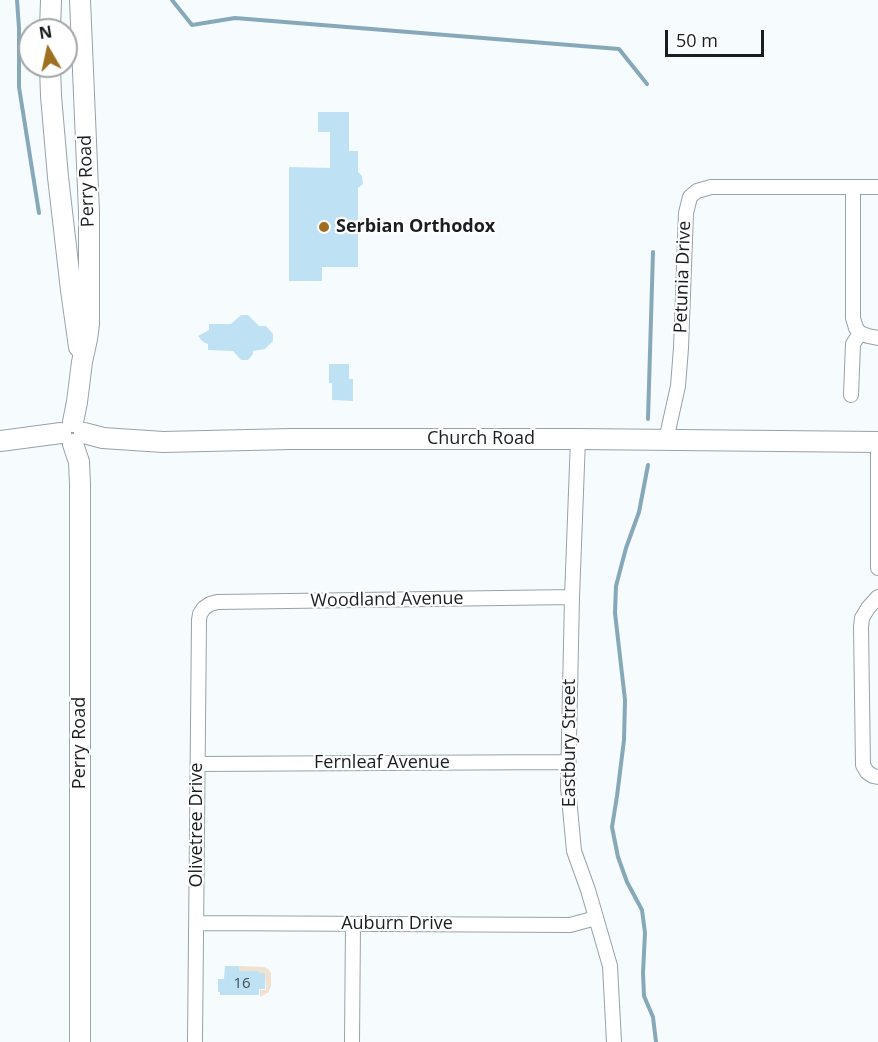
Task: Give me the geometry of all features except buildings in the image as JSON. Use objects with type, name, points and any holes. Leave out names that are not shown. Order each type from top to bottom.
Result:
[{"type":"main road","points":[[50,18],[51,0]]},
{"type":"main road","name":"Perry Road","points":[[80,0],[89,212],[89,324],[73,433],[79,462],[80,484],[80,1042]]},
{"type":"main road","name":"Perry Road","points":[[50,78],[58,177],[82,362]]},
{"type":"main road","name":"Church Road","points":[[0,441],[73,433],[103,438],[163,441],[578,439],[878,442]]},
{"type":"street","points":[[853,187],[853,318],[860,333],[878,338]]},
{"type":"street","name":"Petunia Drive","points":[[666,440],[678,386],[686,213],[690,197],[697,190],[711,188],[878,187]]},
{"type":"street","points":[[851,395],[853,344],[860,333]]},
{"type":"street","name":"Eastbury Street","points":[[578,439],[567,762],[570,815],[574,851],[588,890],[609,966],[614,1042]]},
{"type":"street","points":[[878,442],[878,568]]},
{"type":"street","name":"Woodland Avenue","points":[[204,608],[217,602],[572,597]]},
{"type":"street","points":[[878,597],[862,618],[861,627],[863,765],[867,772],[878,777]]},
{"type":"street","name":"Olivetree Drive","points":[[195,1042],[199,620],[204,608]]},
{"type":"street","name":"Fernleaf Avenue","points":[[198,764],[567,762]]},
{"type":"street","name":"Auburn Drive","points":[[196,923],[570,925],[596,918]]},
{"type":"street","points":[[352,1042],[353,924]]},
{"type":"shaded area","points":[[239,966],[268,969],[271,973],[269,992],[260,997],[260,990],[266,990],[265,973],[239,971]]},
{"type":"waterway","points":[[17,0],[19,87],[39,213]]},
{"type":"waterway","points":[[172,0],[192,25],[235,18],[619,49],[647,84]]},
{"type":"waterway","points":[[648,419],[653,252]]},
{"type":"waterway","points":[[648,465],[639,512],[616,586],[615,613],[625,700],[624,740],[612,827],[618,857],[627,882],[642,910],[645,933],[644,996],[653,1017],[656,1042]]},
{"type":"place","name":"Serbian Orthodox","points":[[324,227]]}]
